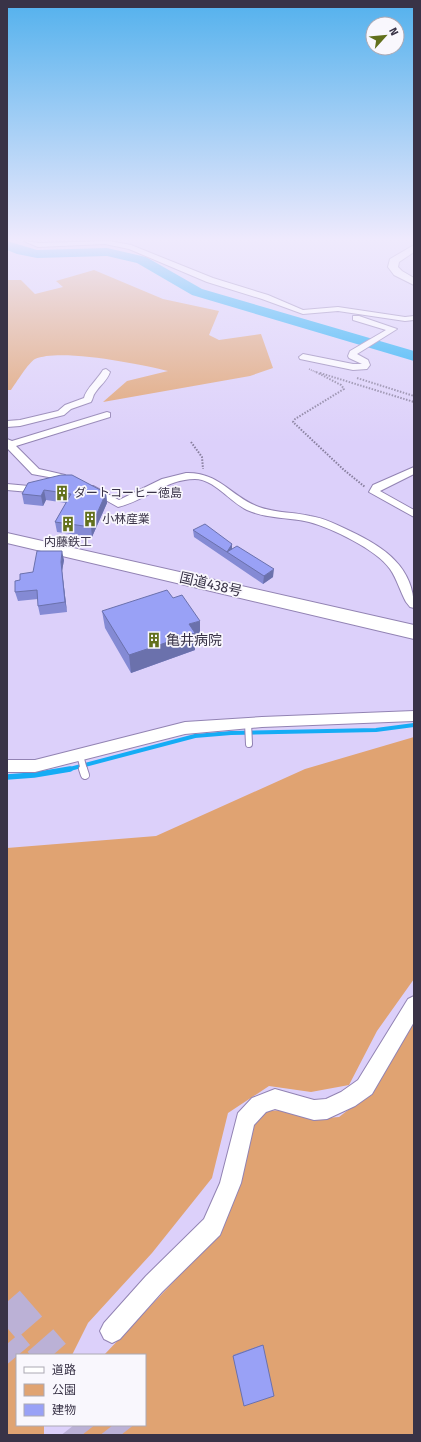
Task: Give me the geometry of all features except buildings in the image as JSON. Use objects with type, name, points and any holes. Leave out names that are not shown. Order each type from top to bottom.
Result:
[{"type":"highway","name":"国道438号","points":[[7,538],[414,632]]},
{"type":"street","points":[[292,308],[303,312],[338,309],[397,318],[414,318]]},
{"type":"street","points":[[338,309],[407,326]]},
{"type":"street","points":[[303,357],[353,367],[364,367],[366,365],[365,362],[352,356],[356,350],[393,330],[335,311],[338,309]]},
{"type":"street","points":[[7,424],[20,423],[61,413],[68,407],[88,400],[90,392],[97,386],[106,372]]},
{"type":"street","points":[[63,480],[61,477],[56,475],[36,472],[9,444],[106,416]]},
{"type":"street","points":[[414,470],[377,487],[374,492],[414,514]]},
{"type":"street","points":[[7,487],[29,489],[63,480],[78,482],[118,504],[169,481],[181,478],[200,477],[212,482],[250,508],[323,523],[374,550],[390,562],[399,576],[409,598],[414,604]]},
{"type":"street","points":[[7,766],[35,766],[185,728],[248,723],[414,716]]},
{"type":"street","points":[[112,1331],[154,1284],[212,1227],[230,1183],[245,1120],[259,1104],[275,1099],[314,1110],[327,1109],[348,1100],[365,1087],[414,1006]]},
{"type":"lane","points":[[248,723],[249,744]]},
{"type":"lane","points":[[80,755],[85,775]]},
{"type":"path","points":[[306,368],[414,402]]},
{"type":"path","points":[[312,370],[341,385],[344,389],[295,419],[293,422],[296,428],[344,470],[374,492]]},
{"type":"path","points":[[191,442],[202,457],[204,467],[200,477]]},
{"type":"green space","points":[[7,308],[206,308],[219,311],[209,335],[219,340],[261,334],[273,368],[250,376],[103,402],[127,381],[168,371],[100,358],[62,355],[47,356],[32,361],[11,390],[7,390]]},
{"type":"green space","points":[[414,737],[414,979],[377,1031],[349,1085],[311,1092],[269,1086],[228,1113],[212,1178],[152,1253],[88,1323],[72,1354],[16,1354],[16,1426],[44,1426],[44,1435],[7,1435],[7,848],[156,836],[305,769]]},
{"type":"green space","points":[[414,1022],[414,1435],[74,1435],[74,1426],[146,1426],[146,1354],[105,1354],[218,1235],[248,1125],[264,1111],[288,1110],[313,1119],[339,1117],[374,1090]]},
{"type":"waterway","points":[[252,308],[414,356]]},
{"type":"waterway","points":[[69,769],[195,736],[231,733],[376,730],[414,725]]},
{"type":"waterway","points":[[7,777],[34,775],[69,769]]},
{"type":"tunnel","points":[[7,1302],[52,1354]]},
{"type":"tunnel","points":[[7,1344],[16,1355]]},
{"type":"tunnel","points":[[75,1426],[82,1435]]},
{"type":"tunnel","points":[[114,1426],[121,1435]]},
{"type":"place","name":"ダートコーヒー徳島","points":[[62,493]]},
{"type":"place","name":"小林産業","points":[[90,519]]},
{"type":"place","name":"内藤鉄工","points":[[68,524]]},
{"type":"place","name":"亀井病院","points":[[154,640]]}]
